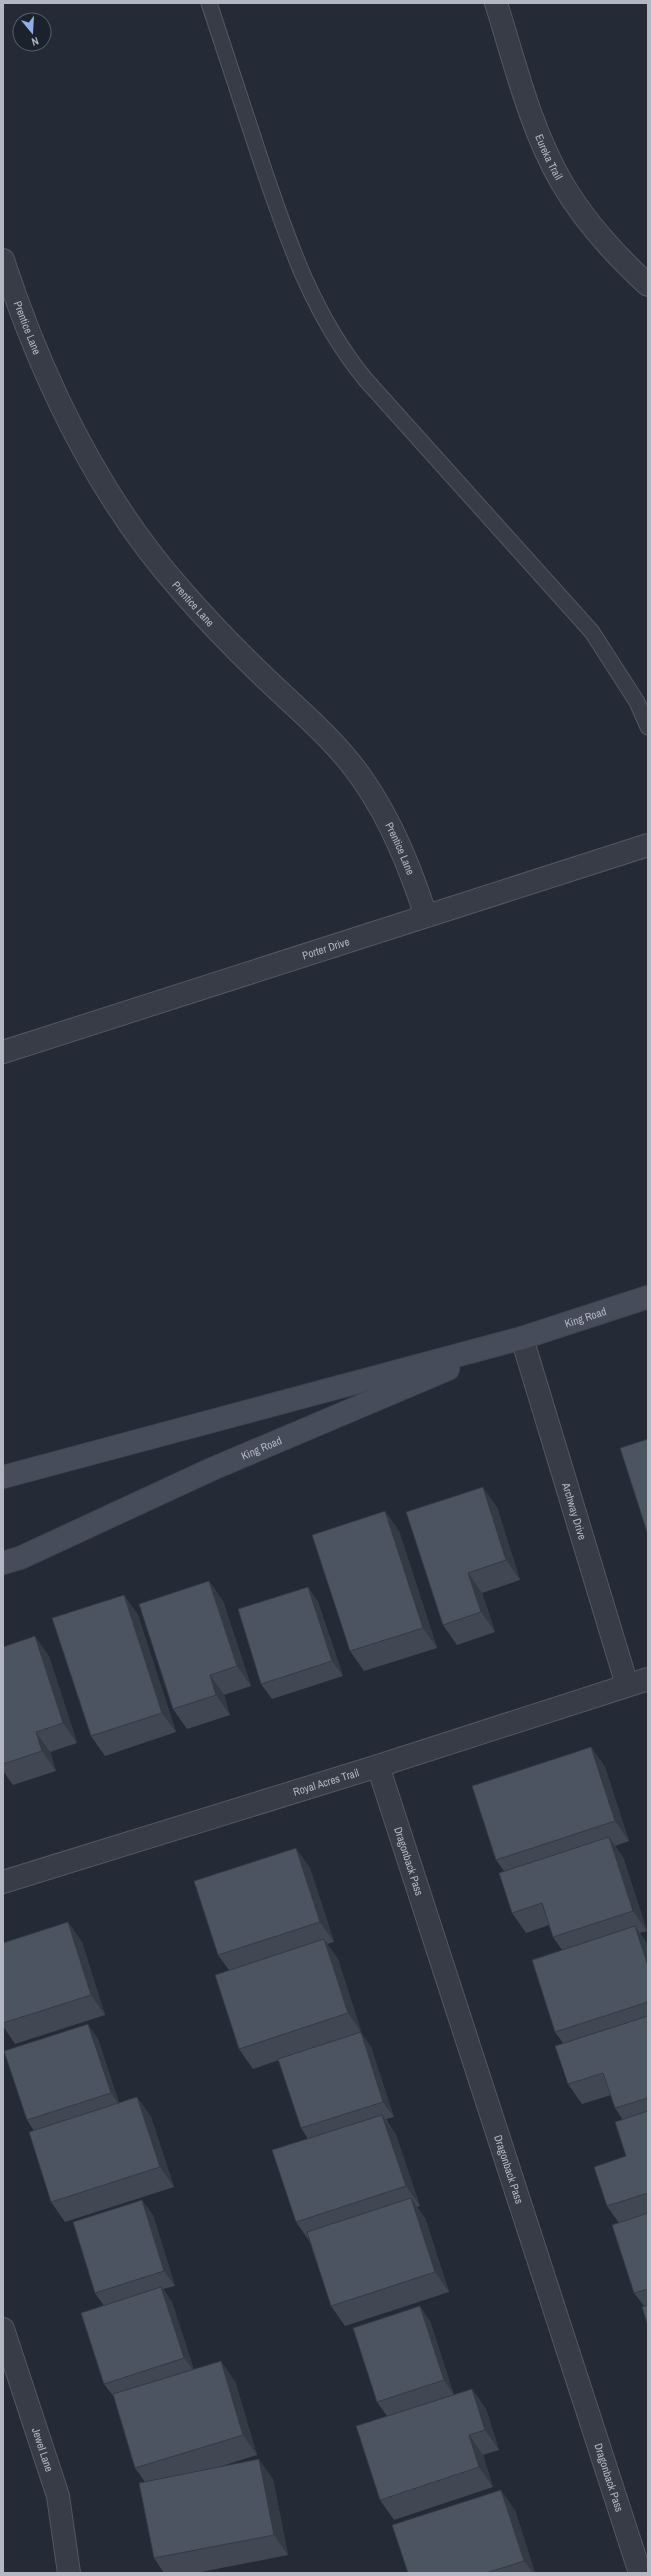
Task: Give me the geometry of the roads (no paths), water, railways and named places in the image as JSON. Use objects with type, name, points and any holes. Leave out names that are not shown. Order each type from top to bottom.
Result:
[{"type":"street","name":"Eureka Trail","points":[[496,3],[532,114],[545,149],[562,182],[582,214],[606,244],[648,285]]},
{"type":"street","name":"Prentice Lane","points":[[3,260],[29,337],[53,391],[110,494],[179,589],[219,632],[338,748],[362,778],[383,812],[401,847],[426,916]]},
{"type":"street","name":"Porter Drive","points":[[3,1052],[648,845]]},
{"type":"street","name":"King Road","points":[[3,1477],[522,1338],[648,1297]]},
{"type":"street","name":"King Road","points":[[3,1563],[20,1558],[212,1469],[522,1338]]},
{"type":"street","name":"Archway Drive","points":[[522,1338],[627,1685]]},
{"type":"street","name":"Royal Acres Trail","points":[[3,1882],[378,1766],[648,1679]]},
{"type":"street","name":"Dragonback Pass","points":[[378,1766],[640,2573]]},
{"type":"street","name":"Jewel Lane","points":[[3,2329],[58,2496],[69,2573]]},
{"type":"lane","points":[[209,3],[284,229],[299,270],[327,326],[344,354],[366,380],[592,632],[637,702],[648,727]]}]
